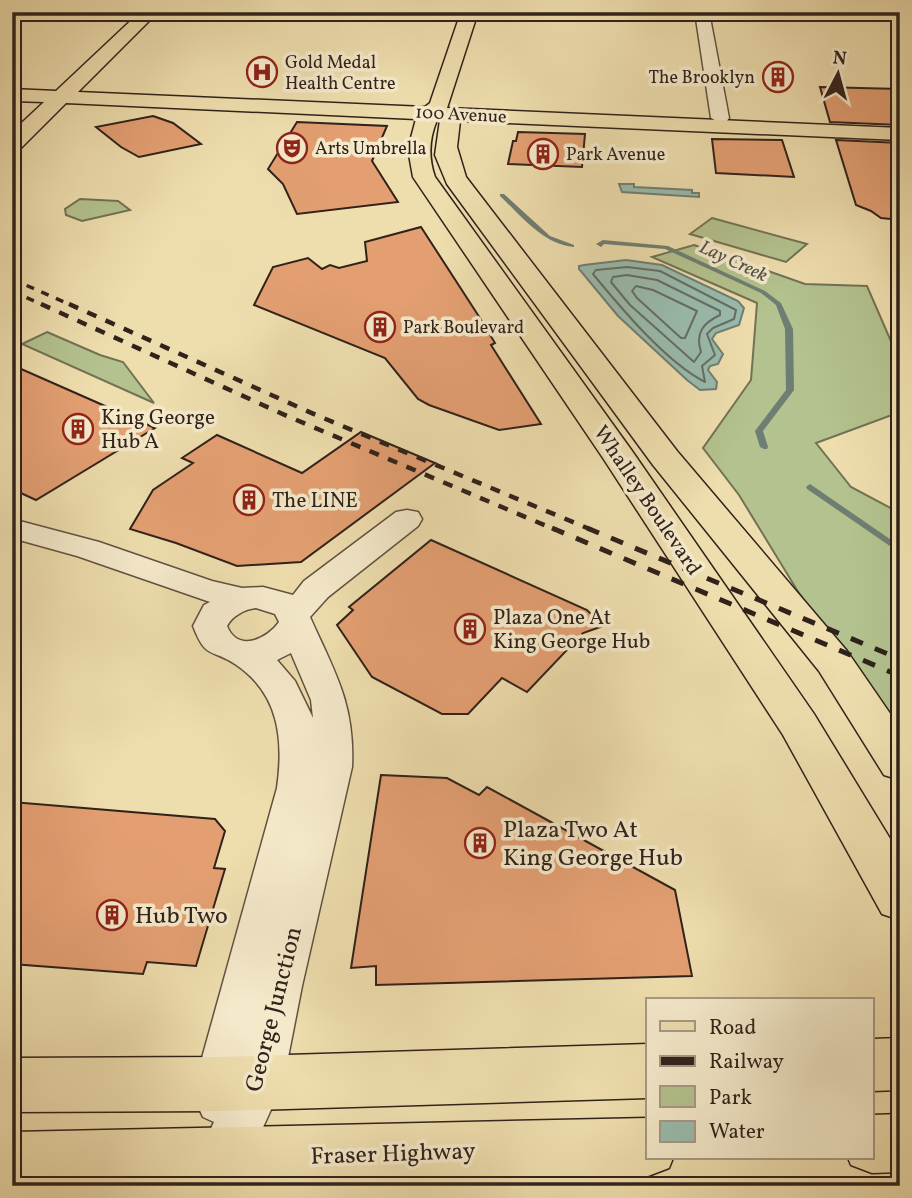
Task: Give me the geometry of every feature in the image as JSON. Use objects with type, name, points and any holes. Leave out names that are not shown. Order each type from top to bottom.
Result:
[{"type":"main road","points":[[12,144],[150,12]]},
{"type":"main road","name":"Whalley Boulevard","points":[[470,12],[440,111],[418,157],[424,177],[620,458],[799,726],[900,899]]},
{"type":"main road","name":"100 Avenue","points":[[21,91],[900,134]]},
{"type":"main road","name":"100 Avenue","points":[[440,111],[720,118],[900,126]]},
{"type":"main road","name":"Whalley Boulevard","points":[[440,111],[447,131],[445,157],[459,184],[665,458],[833,661],[900,763]]},
{"type":"main road","points":[[874,1065],[900,1064]]},
{"type":"main road","points":[[12,1085],[239,1084],[646,1072]]},
{"type":"main road","points":[[874,1143],[900,1143]]},
{"type":"main road","name":"Fraser Highway","points":[[12,1163],[646,1147]]},
{"type":"street","points":[[702,12],[720,118]]},
{"type":"street","points":[[12,550],[76,562],[152,587],[191,605],[211,624],[221,609],[275,609],[316,589],[407,519]]},
{"type":"street","points":[[12,528],[88,549],[203,590],[275,609],[291,633],[277,646],[244,653]]},
{"type":"street","name":"George Junction","points":[[239,1084],[269,1031],[335,750],[334,723],[329,700],[275,609]]},
{"type":"street","name":"George Junction","points":[[211,624],[211,633],[222,648],[244,653],[270,673],[286,698],[297,725],[299,763],[223,1158]]},
{"type":"green space","points":[[80,199],[118,201],[130,210],[82,221],[66,215],[65,209]]},
{"type":"green space","points":[[712,218],[807,244],[786,262],[690,234]]},
{"type":"green space","points":[[694,245],[805,284],[867,286],[900,362],[900,412],[816,443],[851,487],[900,513],[900,737],[797,590],[739,495],[703,448],[751,380],[757,303],[652,257]]},
{"type":"green space","points":[[47,332],[123,362],[154,403],[22,344]]},
{"type":"water","points":[[619,184],[692,190],[692,193],[699,193],[699,197],[622,192]]},
{"type":"water","points":[[626,260],[662,265],[738,301],[744,308],[739,325],[716,333],[712,339],[723,354],[718,364],[710,366],[708,370],[717,382],[716,389],[700,390],[687,380],[618,316],[579,269],[579,266],[584,265]]},
{"type":"building","points":[[820,87],[900,89],[900,125],[830,122]]},
{"type":"building","points":[[153,116],[173,123],[201,144],[139,157],[96,127]]},
{"type":"building","points":[[297,122],[387,126],[372,161],[398,202],[297,214],[283,184],[268,169]]},
{"type":"building","points":[[518,132],[585,134],[582,167],[508,164]]},
{"type":"building","points":[[712,139],[782,140],[794,177],[716,173]]},
{"type":"building","points":[[836,140],[900,143],[900,220],[881,218],[856,205]]},
{"type":"building","name":"Park Boulevard","points":[[421,227],[478,315],[495,343],[491,345],[541,424],[499,430],[429,405],[418,399],[385,358],[254,305],[273,267],[308,258],[322,269],[330,265],[339,268],[367,261],[365,242]]},
{"type":"building","name":"King George Hub A","points":[[12,365],[155,428],[36,500],[12,489]]},
{"type":"building","name":"The LINE","points":[[361,432],[435,463],[301,562],[237,566],[130,529],[153,490],[193,463],[182,458],[217,435],[302,473]]},
{"type":"building","name":"Plaza One At King George Hub","points":[[431,540],[587,610],[603,626],[583,633],[527,692],[502,678],[468,714],[442,714],[372,677],[337,625],[353,610],[349,607]]},
{"type":"building","name":"Plaza Two At King George Hub","points":[[381,775],[447,778],[479,795],[487,787],[675,890],[692,976],[376,985],[376,966],[351,968]]},
{"type":"building","name":"Hub Two","points":[[12,802],[215,819],[225,831],[214,868],[225,869],[196,966],[147,962],[143,974],[12,964]]},
{"type":"waterway","name":"Lay Creek","points":[[502,195],[548,237],[572,246]]},
{"type":"waterway","name":"Lay Creek","points":[[601,245],[599,244],[603,242],[666,247],[763,292],[779,304],[789,329],[790,390],[759,431],[764,447]]},
{"type":"waterway","name":"Lay Creek","points":[[810,487],[900,550]]},
{"type":"railway","points":[[12,279],[73,306]]},
{"type":"railway","points":[[12,291],[45,306]]},
{"type":"railway","points":[[41,304],[287,416],[556,530]]},
{"type":"railway","points":[[69,304],[316,415],[592,530]]},
{"type":"railway","points":[[552,528],[900,676]]},
{"type":"railway","points":[[587,528],[900,659]]},
{"type":"place","name":"Gold Medal Health Centre","points":[[262,72]]},
{"type":"place","name":"The Brooklyn","points":[[778,77]]},
{"type":"place","name":"Arts Umbrella","points":[[292,148]]},
{"type":"place","name":"Park Avenue","points":[[543,154]]},
{"type":"place","name":"Park Boulevard","points":[[380,327]]},
{"type":"place","name":"King George Hub A","points":[[78,429]]},
{"type":"place","name":"The LINE","points":[[249,500]]},
{"type":"place","name":"Plaza One At King George Hub","points":[[470,629]]},
{"type":"place","name":"Plaza Two At King George Hub","points":[[480,843]]},
{"type":"place","name":"Hub Two","points":[[112,915]]}]
